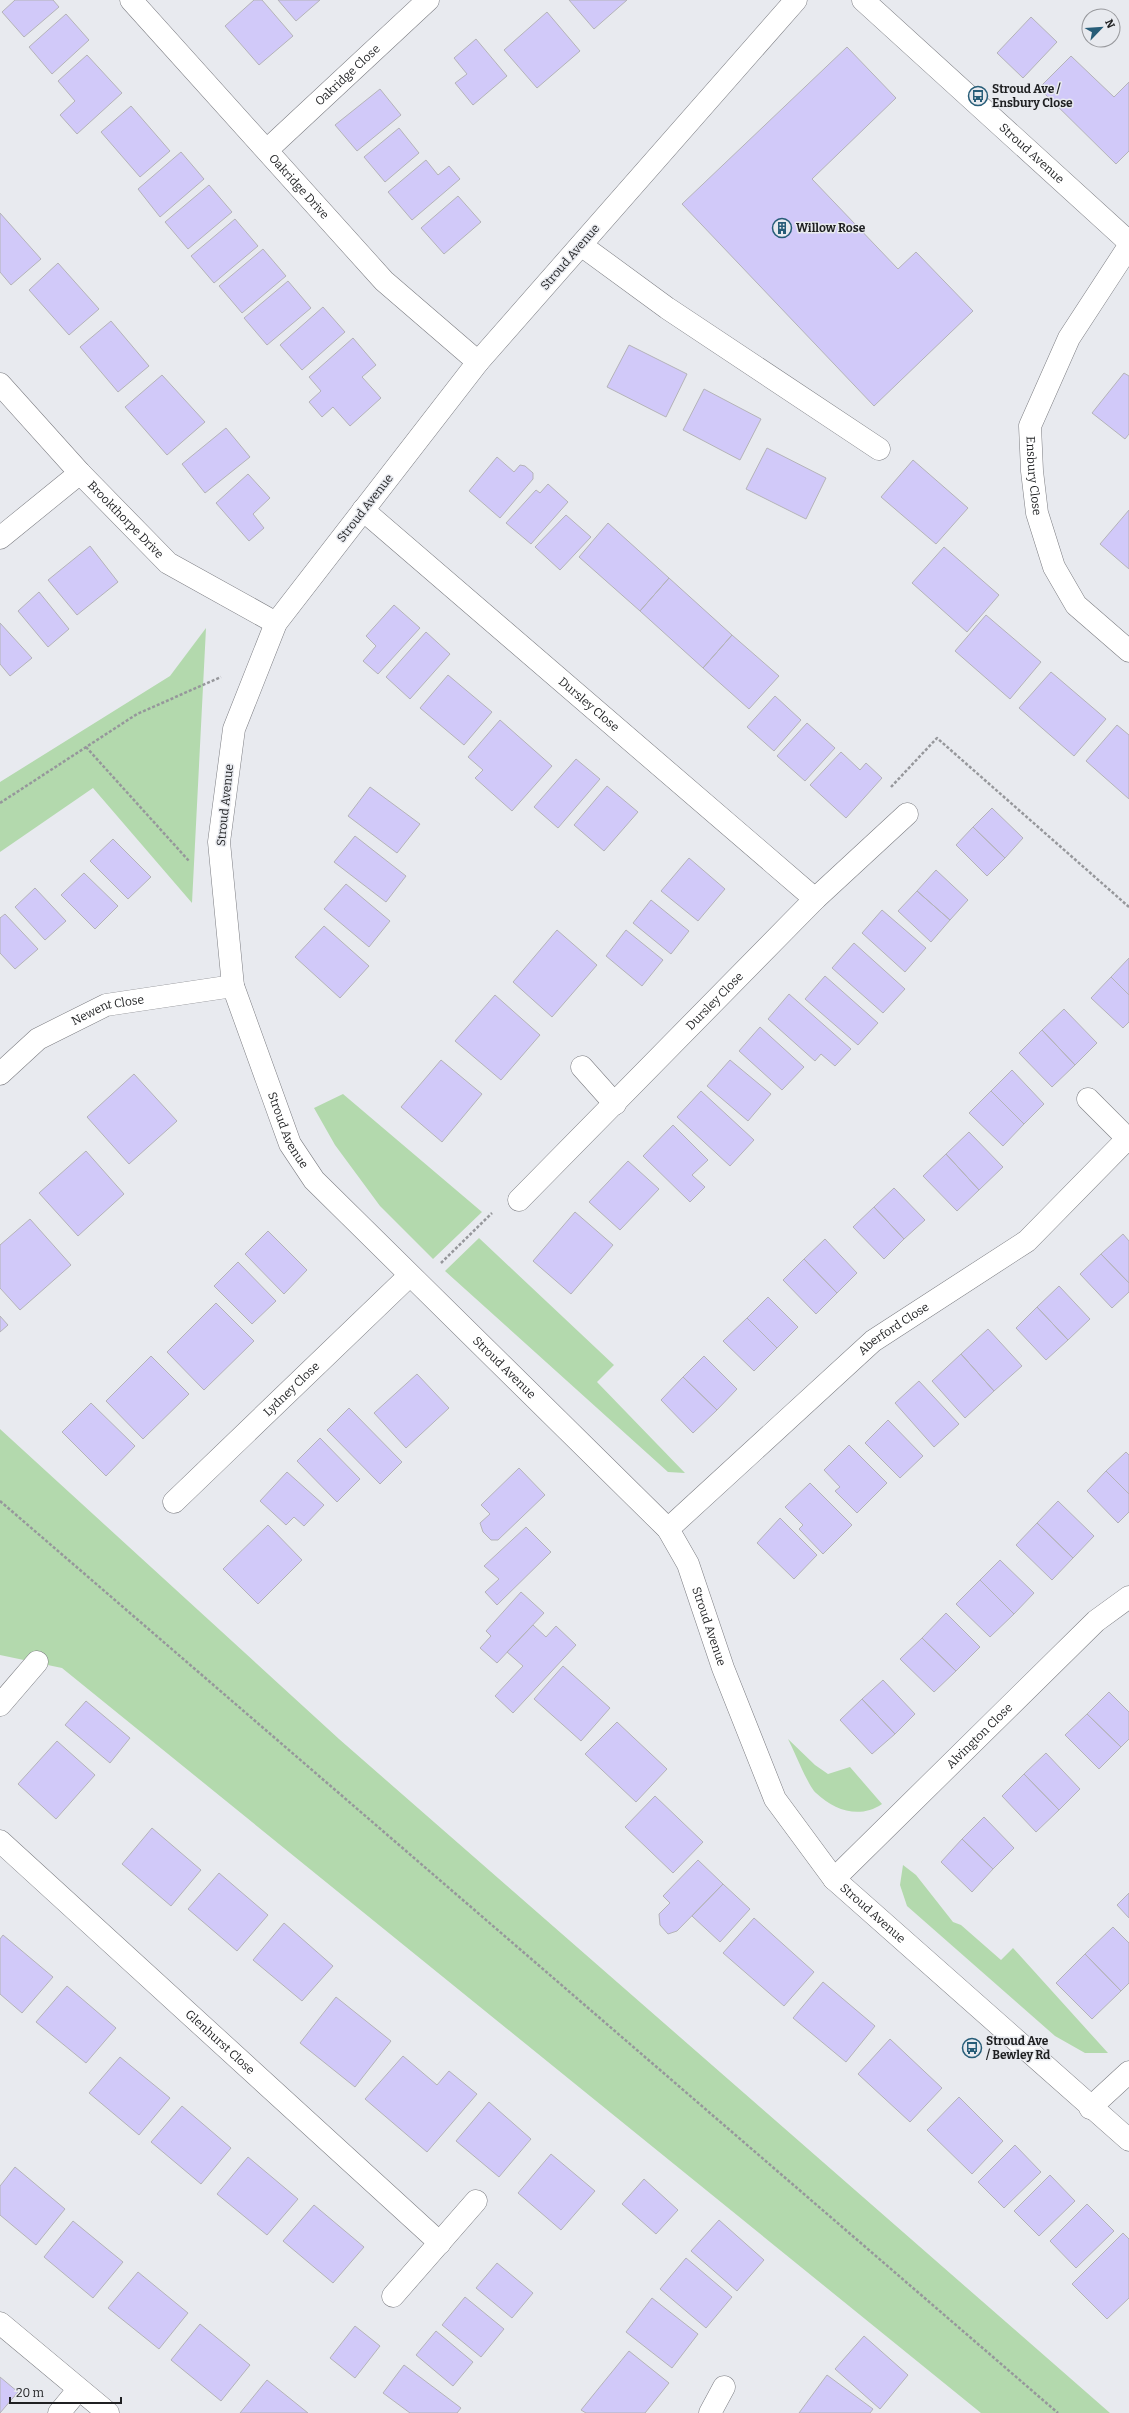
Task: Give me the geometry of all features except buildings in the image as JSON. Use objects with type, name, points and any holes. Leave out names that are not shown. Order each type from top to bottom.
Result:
[{"type":"street","name":"Oakridge Drive","points":[[131,0],[384,281],[478,362]]},
{"type":"street","name":"Oakridge Close","points":[[267,150],[428,0]]},
{"type":"street","name":"Stroud Avenue","points":[[796,0],[478,362],[276,623],[234,729],[219,842],[233,986],[290,1144],[314,1180],[413,1281],[668,1530],[688,1564],[723,1668],[775,1799],[834,1879],[1090,2108],[1129,2140]]},
{"type":"street","name":"Stroud Avenue","points":[[863,0],[1129,242]]},
{"type":"street","points":[[581,245],[667,308],[880,449]]},
{"type":"street","name":"Ensbury Close","points":[[1129,246],[1069,338],[1030,426],[1032,471],[1037,513],[1054,567],[1076,605],[1129,651]]},
{"type":"street","name":"Brookthorpe Drive","points":[[0,384],[80,473],[168,564],[276,623]]},
{"type":"street","points":[[0,538],[80,473]]},
{"type":"street","name":"Dursley Close","points":[[363,510],[815,899]]},
{"type":"street","name":"Dursley Close","points":[[519,1200],[815,899],[907,814]]},
{"type":"street","name":"Newent Close","points":[[0,1074],[38,1039],[106,1005],[233,986]]},
{"type":"street","points":[[582,1068],[615,1104]]},
{"type":"street","name":"Aberford Close","points":[[668,1530],[873,1341],[1027,1241],[1128,1138],[1088,1099]]},
{"type":"street","name":"Lydney Close","points":[[174,1502],[413,1281]]},
{"type":"street","name":"Alvington Close","points":[[834,1879],[1096,1621],[1129,1597]]},
{"type":"street","points":[[0,1705],[37,1662]]},
{"type":"street","name":"Glenhurst Close","points":[[0,1841],[440,2243]]},
{"type":"street","points":[[1090,2108],[1129,2072]]},
{"type":"street","points":[[393,2296],[476,2201]]},
{"type":"street","points":[[0,2323],[78,2390],[108,2413]]},
{"type":"street","points":[[710,2413],[724,2387]]},
{"type":"street","points":[[59,2413],[78,2390]]},
{"type":"path","points":[[0,803],[137,714],[262,659]]},
{"type":"path","points":[[907,814],[886,792],[937,738],[1129,907]]},
{"type":"path","points":[[86,747],[193,865]]},
{"type":"path","points":[[413,1281],[512,1193],[519,1200]]},
{"type":"path","points":[[0,1501],[1058,2413]]},
{"type":"green space","points":[[206,628],[192,903],[93,788],[0,852],[0,782],[170,676]]},
{"type":"green space","points":[[343,1094],[482,1212],[433,1259],[380,1206],[335,1145],[314,1108]]},
{"type":"green space","points":[[479,1238],[614,1365],[597,1382],[685,1473],[668,1472],[445,1271]]},
{"type":"green space","points":[[0,1429],[339,1739],[1110,2413],[981,2413],[62,1668],[0,1655]]},
{"type":"green space","points":[[788,1739],[815,1765],[828,1774],[850,1767],[882,1804],[874,1809],[856,1812],[839,1808],[823,1799],[816,1793],[809,1783]]},
{"type":"green space","points":[[903,1865],[916,1875],[953,1922],[961,1925],[1001,1960],[1013,1948],[1108,2053],[1085,2053],[1055,2036],[907,1906],[900,1885]]},
{"type":"place","name":"Stroud Ave / Ensbury Close","points":[[978,96]]},
{"type":"place","name":"Willow Rose","points":[[782,228]]},
{"type":"place","name":"Stroud Ave / Bewley Rd","points":[[972,2048]]}]
